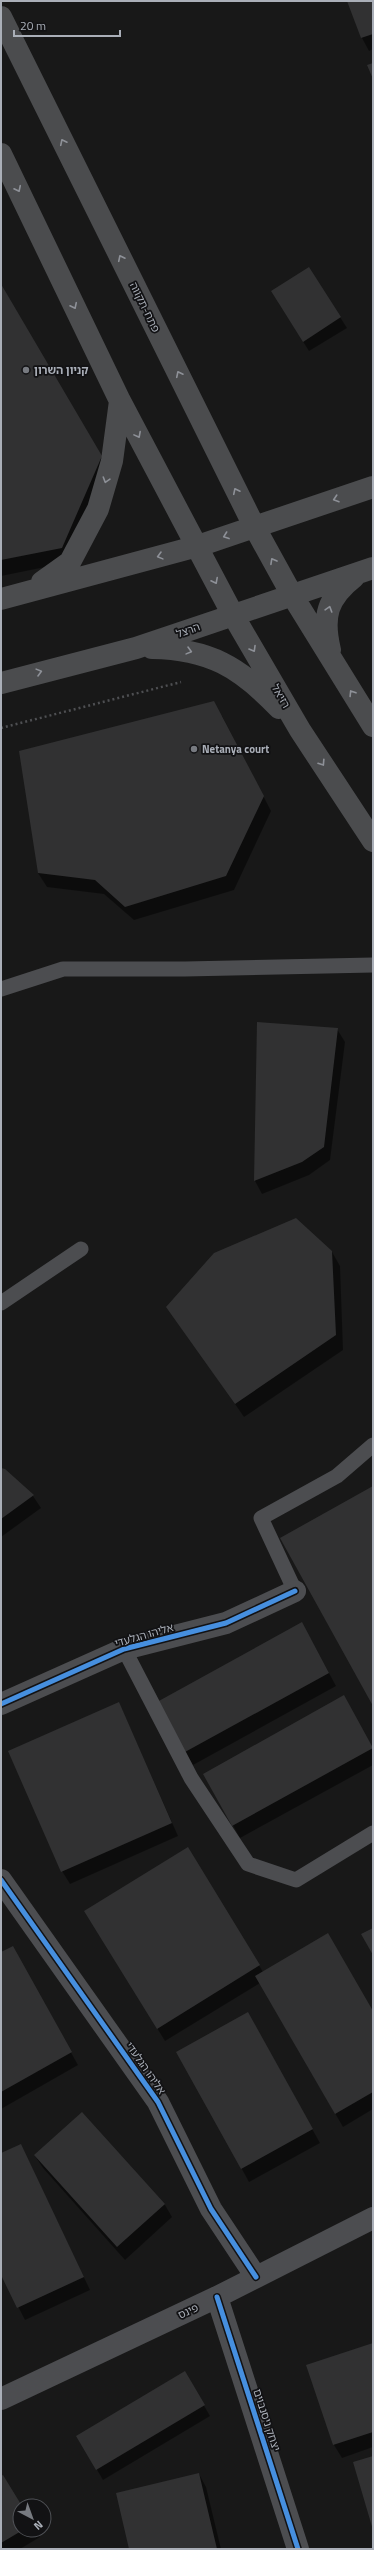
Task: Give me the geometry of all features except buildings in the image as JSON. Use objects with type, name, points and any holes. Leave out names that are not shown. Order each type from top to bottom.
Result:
[{"type":"main road","name":"פתח-תקווה","points":[[1,17],[254,526],[292,596]]},
{"type":"main road","points":[[1,154],[120,401],[198,546]]},
{"type":"main road","points":[[30,590],[70,562],[98,509],[112,461],[120,401]]},
{"type":"main road","points":[[1,599],[198,546],[373,487]]},
{"type":"main road","name":"רזיאל","points":[[198,546],[233,615],[300,730],[373,841]]},
{"type":"main road","points":[[332,661],[326,634],[327,616],[333,596],[364,572]]},
{"type":"main road","name":"הרצל","points":[[1,682],[136,648],[364,572]]},
{"type":"main road","points":[[292,596],[373,726]]},
{"type":"main road","points":[[136,648],[187,650],[212,657],[247,677],[300,730]]},
{"type":"street","name":"אליהו הגלעדי","points":[[1,1704],[124,1649],[226,1623],[295,1591]]},
{"type":"street","name":"אליהו הגלעדי","points":[[1,1880],[158,2102],[211,2209],[256,2277]]},
{"type":"street","name":"פינס","points":[[1,2399],[217,2297],[373,2218]]},
{"type":"street","name":"יצחק ניסנבוים","points":[[217,2297],[298,2549]]},
{"type":"lane","points":[[1,989],[64,969],[209,969],[373,965]]},
{"type":"lane","points":[[1,1303],[81,1249]]},
{"type":"lane","points":[[295,1591],[261,1518],[337,1476],[373,1444]]},
{"type":"lane","points":[[124,1649],[191,1778],[248,1864],[296,1880],[373,1833]]},
{"type":"path","points":[[1,728],[181,682],[187,650]]},
{"type":"cycle path","points":[[1,1704],[124,1649],[226,1623],[295,1591]]},
{"type":"cycle path","points":[[1,1880],[158,2102],[211,2209],[256,2277]]},
{"type":"cycle path","points":[[217,2297],[298,2549]]},
{"type":"place","name":"קניון השרון","points":[[26,370]]},
{"type":"place","name":"Netanya court","points":[[194,749]]}]
